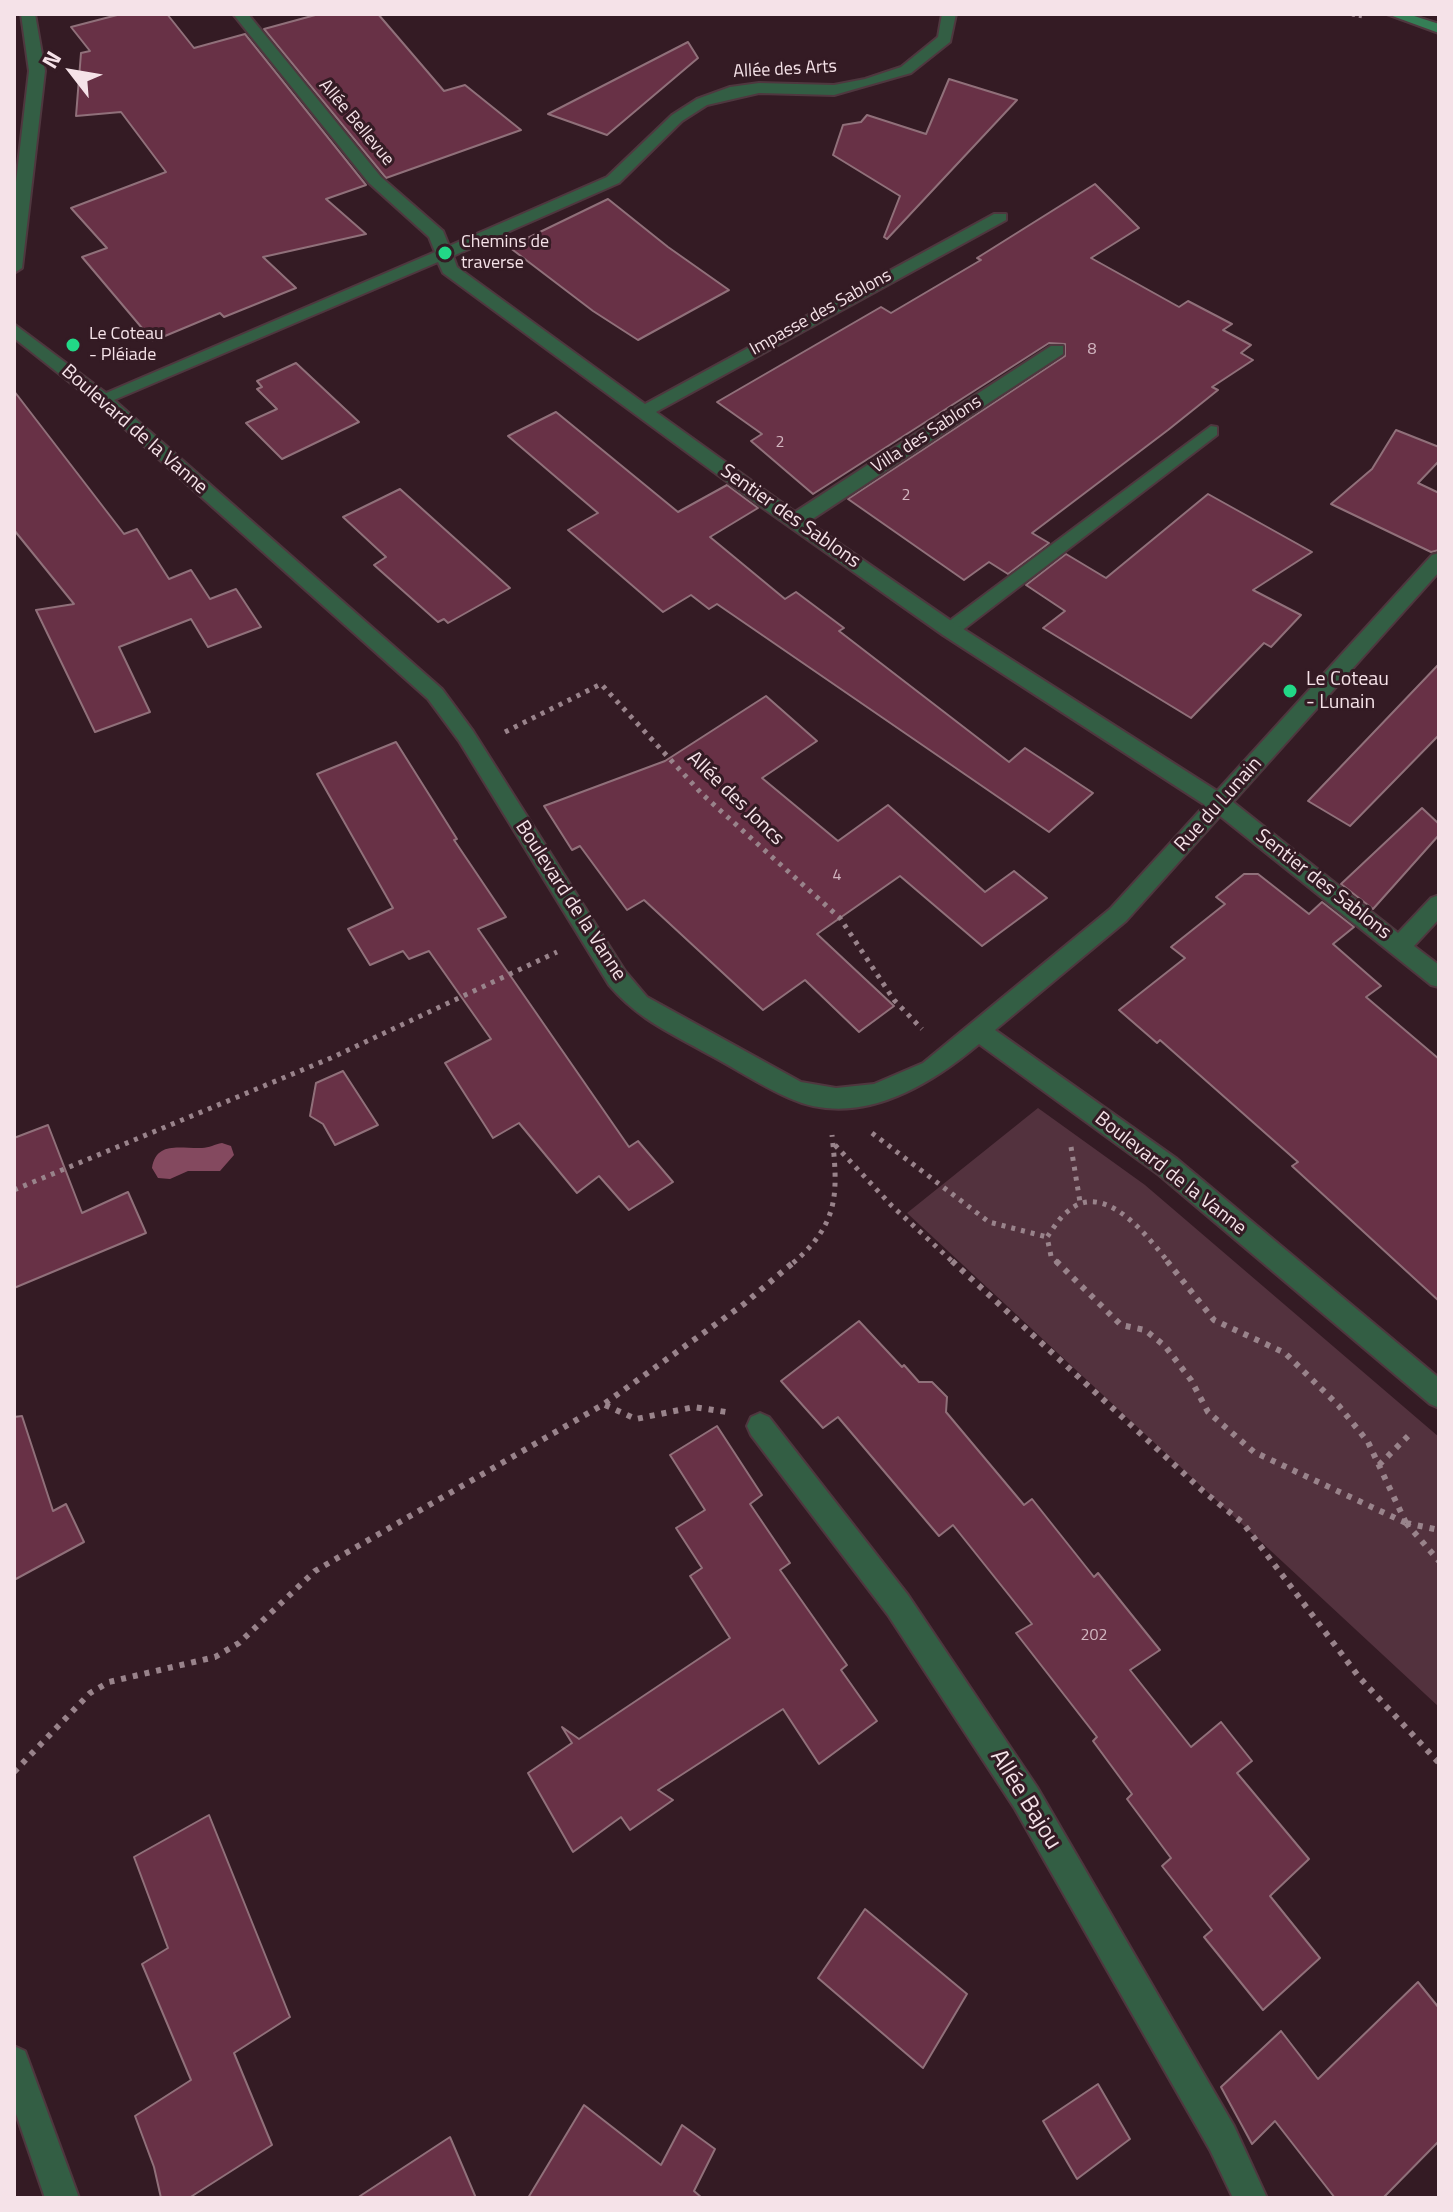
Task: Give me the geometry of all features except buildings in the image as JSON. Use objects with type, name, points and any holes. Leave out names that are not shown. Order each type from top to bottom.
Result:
[{"type":"main road","points":[[1394,14],[1439,29]]},
{"type":"street","points":[[14,268],[37,71],[28,14]]},
{"type":"street","name":"Allée Bellevue","points":[[240,14],[375,180],[437,235],[444,254]]},
{"type":"street","name":"Allée des Arts","points":[[444,254],[613,180],[677,118],[702,102],[730,92],[759,88],[834,90],[869,83],[906,70],[945,39],[949,14]]},
{"type":"street","name":"Impasse des Sablons","points":[[643,412],[1000,217]]},
{"type":"street","points":[[114,394],[444,254]]},
{"type":"street","name":"Sentier des Sablons","points":[[444,254],[449,269],[643,412],[950,630],[1220,804],[1439,978]]},
{"type":"street","name":"Boulevard de la Vanne","points":[[14,329],[102,399],[435,694],[466,736],[590,936],[639,1004],[797,1091],[836,1098],[876,1094],[931,1070],[980,1032],[1168,1167],[1439,1395]]},
{"type":"street","name":"Villa des Sablons","points":[[797,520],[1057,350]]},
{"type":"street","name":"Rue du Lunain","points":[[980,1032],[1118,915],[1439,560]]},
{"type":"street","points":[[1400,946],[1439,904]]},
{"type":"street","name":"Allée Bajou","points":[[760,1426],[898,1605],[1026,1798],[1222,2138],[1250,2198]]},
{"type":"street","points":[[14,2062],[62,2198]]},
{"type":"lane","points":[[950,630],[1211,431]]},
{"type":"path","name":"Allée des Joncs","points":[[493,738],[601,684],[702,794],[840,918],[894,1000],[922,1029]]},
{"type":"path","points":[[14,1190],[331,1058],[590,936]]},
{"type":"path","points":[[14,1772],[90,1693],[109,1682],[215,1657],[260,1627],[315,1571],[396,1521],[604,1404],[744,1304],[814,1245],[832,1212],[838,1190],[834,1144],[828,1126]]},
{"type":"path","points":[[866,1134],[875,1133],[989,1222],[1047,1237]]},
{"type":"path","points":[[834,1144],[892,1206],[1203,1491],[1243,1523],[1359,1677],[1439,1763]]},
{"type":"path","points":[[1071,1146],[1080,1202]]},
{"type":"path","points":[[1439,1530],[1406,1523],[1254,1452],[1208,1412],[1191,1380],[1165,1346],[1145,1330],[1121,1325],[1051,1256],[1047,1237],[1058,1216],[1080,1202],[1103,1204],[1150,1236],[1205,1311],[1228,1331],[1280,1349],[1321,1387],[1368,1442],[1406,1523],[1439,1561]]},
{"type":"path","points":[[604,1404],[636,1419],[694,1407],[714,1407],[760,1426]]},
{"type":"path","points":[[1379,1465],[1408,1436]]},
{"type":"shaded area","points":[[1038,1108],[1145,1185],[1439,1437],[1439,1707],[907,1213]]},
{"type":"shaded area","points":[[222,1143],[231,1146],[234,1155],[220,1171],[188,1171],[170,1179],[158,1178],[152,1168],[154,1159],[164,1150],[205,1148]]},
{"type":"place","name":"Chemins de traverse","points":[[445,253]]},
{"type":"place","name":"Le Coteau - Pléiade","points":[[73,345]]},
{"type":"place","name":"Le Coteau - Lunain","points":[[1290,691]]}]
